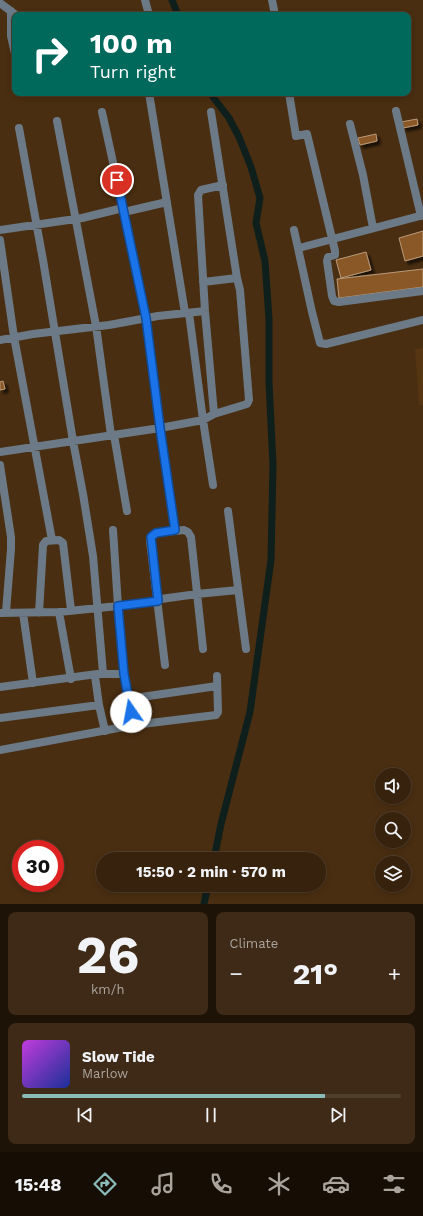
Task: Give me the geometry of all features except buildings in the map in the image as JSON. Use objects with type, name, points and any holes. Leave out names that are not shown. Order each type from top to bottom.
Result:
[{"type":"street","points":[[145,0],[146,12]]},
{"type":"street","points":[[272,0],[274,12]]},
{"type":"street","points":[[0,3],[13,12]]},
{"type":"street","points":[[12,28],[12,40]]},
{"type":"street","points":[[149,96],[187,313],[213,485]]},
{"type":"street","points":[[289,96],[296,136],[307,134],[336,251],[335,255],[328,257],[327,261],[334,301],[339,302],[423,291]]},
{"type":"street","points":[[299,248],[422,216],[396,111]]},
{"type":"street","points":[[102,112],[146,318],[175,530]]},
{"type":"street","points":[[0,452],[160,428],[203,420],[214,414],[244,406],[250,400],[240,290],[211,112]]},
{"type":"street","points":[[57,121],[96,326],[112,435],[127,511]]},
{"type":"street","points":[[350,124],[363,175],[373,228]]},
{"type":"street","points":[[19,128],[93,556],[98,607],[100,674],[95,679],[105,731]]},
{"type":"street","points":[[214,414],[205,311],[198,195],[201,190],[223,185]]},
{"type":"street","points":[[0,230],[82,218],[167,202]]},
{"type":"street","points":[[294,230],[312,312],[319,340],[322,344],[423,320]]},
{"type":"street","points":[[0,240],[14,337],[52,540]]},
{"type":"street","points":[[203,282],[237,278]]},
{"type":"street","points":[[0,340],[146,318],[205,311]]},
{"type":"street","points":[[0,465],[11,537],[11,549],[3,612],[59,612],[118,606],[197,594],[238,590]]},
{"type":"street","points":[[228,511],[246,649]]},
{"type":"street","points":[[113,530],[124,674],[134,726]]},
{"type":"street","points":[[165,665],[151,537],[156,533],[175,530],[184,530],[188,532],[190,537],[203,649]]},
{"type":"street","points":[[39,612],[43,544],[46,541],[52,540],[59,540],[63,543],[71,610]]},
{"type":"street","points":[[59,612],[71,679]]},
{"type":"street","points":[[23,613],[34,683]]},
{"type":"street","points":[[0,687],[71,679],[100,674],[124,674]]},
{"type":"street","points":[[0,750],[134,726],[216,715],[218,712],[216,676]]},
{"type":"street","points":[[128,700],[217,686]]},
{"type":"street","points":[[0,718],[99,705]]},
{"type":"shaded area","points":[[423,348],[423,405],[419,405],[415,349]]},
{"type":"waterway","points":[[172,0],[177,12]]},
{"type":"waterway","points":[[213,96],[229,118],[239,137],[251,167],[260,198],[256,223],[265,261],[269,319],[269,382],[273,465],[271,560],[250,712],[221,824],[215,852]]},
{"type":"waterway","points":[[204,904],[207,892]]},
{"type":"route","points":[[117,180],[146,318],[175,530],[156,533],[152,535],[150,541],[158,601],[118,606],[124,674],[131,712]]}]
